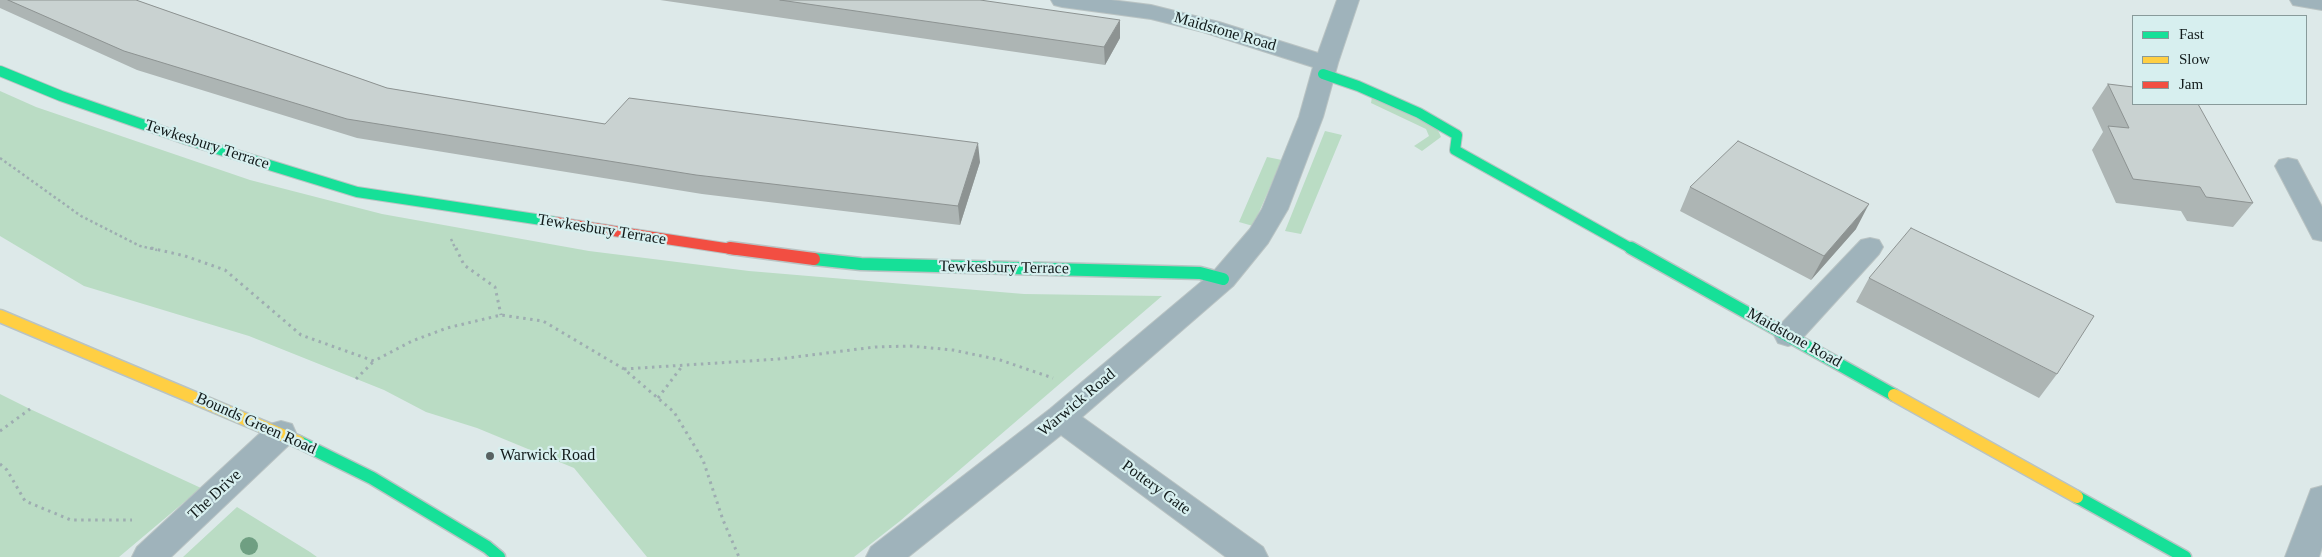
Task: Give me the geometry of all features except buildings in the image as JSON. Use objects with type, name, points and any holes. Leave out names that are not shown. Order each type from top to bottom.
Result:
[{"type":"street","name":"Maidstone Road","points":[[1062,0],[1151,12],[1211,27],[1325,68],[1358,86],[1419,113],[1457,135],[1455,150],[2185,557]]},
{"type":"street","points":[[1325,68],[1348,0]]},
{"type":"street","points":[[2301,0],[2322,3]]},
{"type":"street","name":"Warwick Road","points":[[883,557],[1061,418],[1223,279],[1259,236],[1275,209],[1312,117],[1325,68]]},
{"type":"street","name":"Tewkesbury Terrace","points":[[0,71],[61,96],[188,140],[357,192],[773,255],[861,264],[1200,273],[1223,279]]},
{"type":"street","points":[[2288,166],[2322,232]]},
{"type":"street","points":[[1788,334],[1870,247]]},
{"type":"street","name":"Bounds Green Road","points":[[0,316],[281,433],[372,478],[487,546],[499,557]]},
{"type":"street","name":"Pottery Gate","points":[[1061,418],[1251,557]]},
{"type":"street","name":"The Drive","points":[[150,557],[281,433]]},
{"type":"street","points":[[2302,557],[2322,499]]},
{"type":"path","points":[[0,158],[81,216],[112,233],[140,246],[185,256],[225,270],[301,335],[374,361]]},
{"type":"path","points":[[470,209],[448,235],[464,265],[495,287],[501,315]]},
{"type":"path","points":[[356,379],[374,361],[412,341],[430,334],[501,315],[544,321],[624,369],[674,412],[703,460],[722,520],[739,557]]},
{"type":"path","points":[[624,369],[779,359],[910,346],[953,350],[1000,360],[1061,380]]},
{"type":"path","points":[[658,398],[683,365]]},
{"type":"path","points":[[0,431],[30,408]]},
{"type":"path","points":[[0,464],[7,470],[25,501],[71,520],[142,520]]},
{"type":"green space","points":[[0,91],[36,107],[250,180],[382,214],[589,251],[749,271],[1024,294],[1162,296],[900,521],[854,557],[647,557],[574,468],[477,428],[426,412],[384,390],[249,336],[84,286],[0,236]]},
{"type":"green space","points":[[1372,97],[1437,128],[1441,137],[1422,151],[1414,146],[1429,136],[1426,129],[1371,103]]},
{"type":"green space","points":[[1325,131],[1342,135],[1301,234],[1285,231]]},
{"type":"green space","points":[[1267,157],[1282,160],[1253,226],[1239,222]]},
{"type":"green space","points":[[0,394],[201,488],[119,557],[0,557]]},
{"type":"green space","points":[[237,507],[310,552],[317,557],[183,557]]},
{"type":"traffic: fast","points":[[0,71],[61,96],[188,140],[357,192],[555,222]]},
{"type":"traffic: fast","points":[[1323,74],[1358,86],[1419,113],[1457,135],[1455,150],[1894,395]]},
{"type":"traffic: fast","points":[[814,259],[861,264],[1200,273],[1223,279]]},
{"type":"traffic: fast","points":[[299,442],[372,478],[487,547],[499,557]]},
{"type":"traffic: fast","points":[[2077,497],[2185,557]]},
{"type":"traffic: slow","points":[[0,316],[299,442]]},
{"type":"traffic: slow","points":[[1894,395],[2077,497]]},
{"type":"traffic: jam","points":[[555,222],[773,255],[814,259]]},
{"type":"place","name":"Warwick Road","points":[[490,456]]}]
